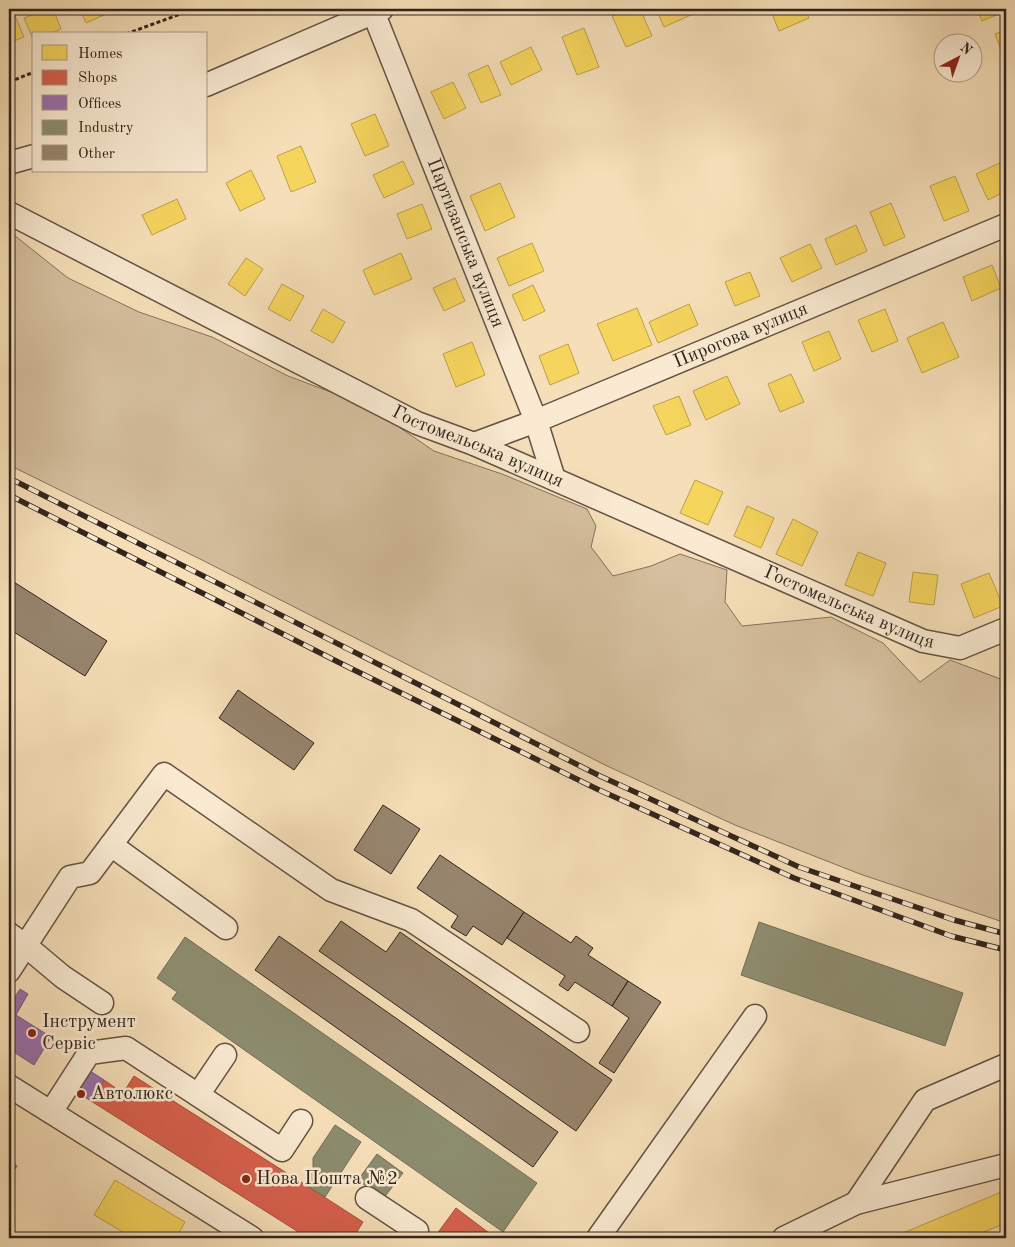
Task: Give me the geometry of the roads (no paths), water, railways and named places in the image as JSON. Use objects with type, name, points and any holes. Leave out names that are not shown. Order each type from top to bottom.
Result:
[{"type":"street","points":[[208,84],[376,10]]},
{"type":"street","name":"Партизанська вулиця","points":[[376,10],[536,420],[554,479]]},
{"type":"street","points":[[9,163],[32,157]]},
{"type":"street","name":"Гостомельська вулиця","points":[[9,213],[417,423],[474,444],[923,641],[960,648],[1006,629]]},
{"type":"street","name":"Пирогова вулиця","points":[[474,444],[1006,225]]},
{"type":"street","points":[[9,971],[17,940],[70,877],[90,873],[164,774],[331,890],[411,920],[578,1031]]},
{"type":"street","points":[[111,845],[226,928]]},
{"type":"street","points":[[17,940],[63,977],[102,1003]]},
{"type":"street","points":[[598,1238],[755,1016]]},
{"type":"street","points":[[51,1112],[89,1054],[126,1048],[282,1150],[302,1121]]},
{"type":"street","points":[[198,1095],[225,1055]]},
{"type":"street","points":[[856,1204],[926,1100],[1006,1065]]},
{"type":"street","points":[[9,1086],[252,1238]]},
{"type":"street","points":[[784,1238],[856,1204],[1006,1165]]},
{"type":"street","points":[[367,1198],[416,1231],[411,1238]]},
{"type":"railway","points":[[9,478],[600,776],[799,867],[954,920],[1006,934]]},
{"type":"railway","points":[[9,495],[348,667],[597,789],[794,878],[951,936],[1006,950]]},
{"type":"place","name":"Інструмент Сервіс","points":[[32,1033]]},
{"type":"place","name":"Автолюкс","points":[[81,1094]]},
{"type":"place","name":"Нова Пошта №2","points":[[246,1179]]}]
